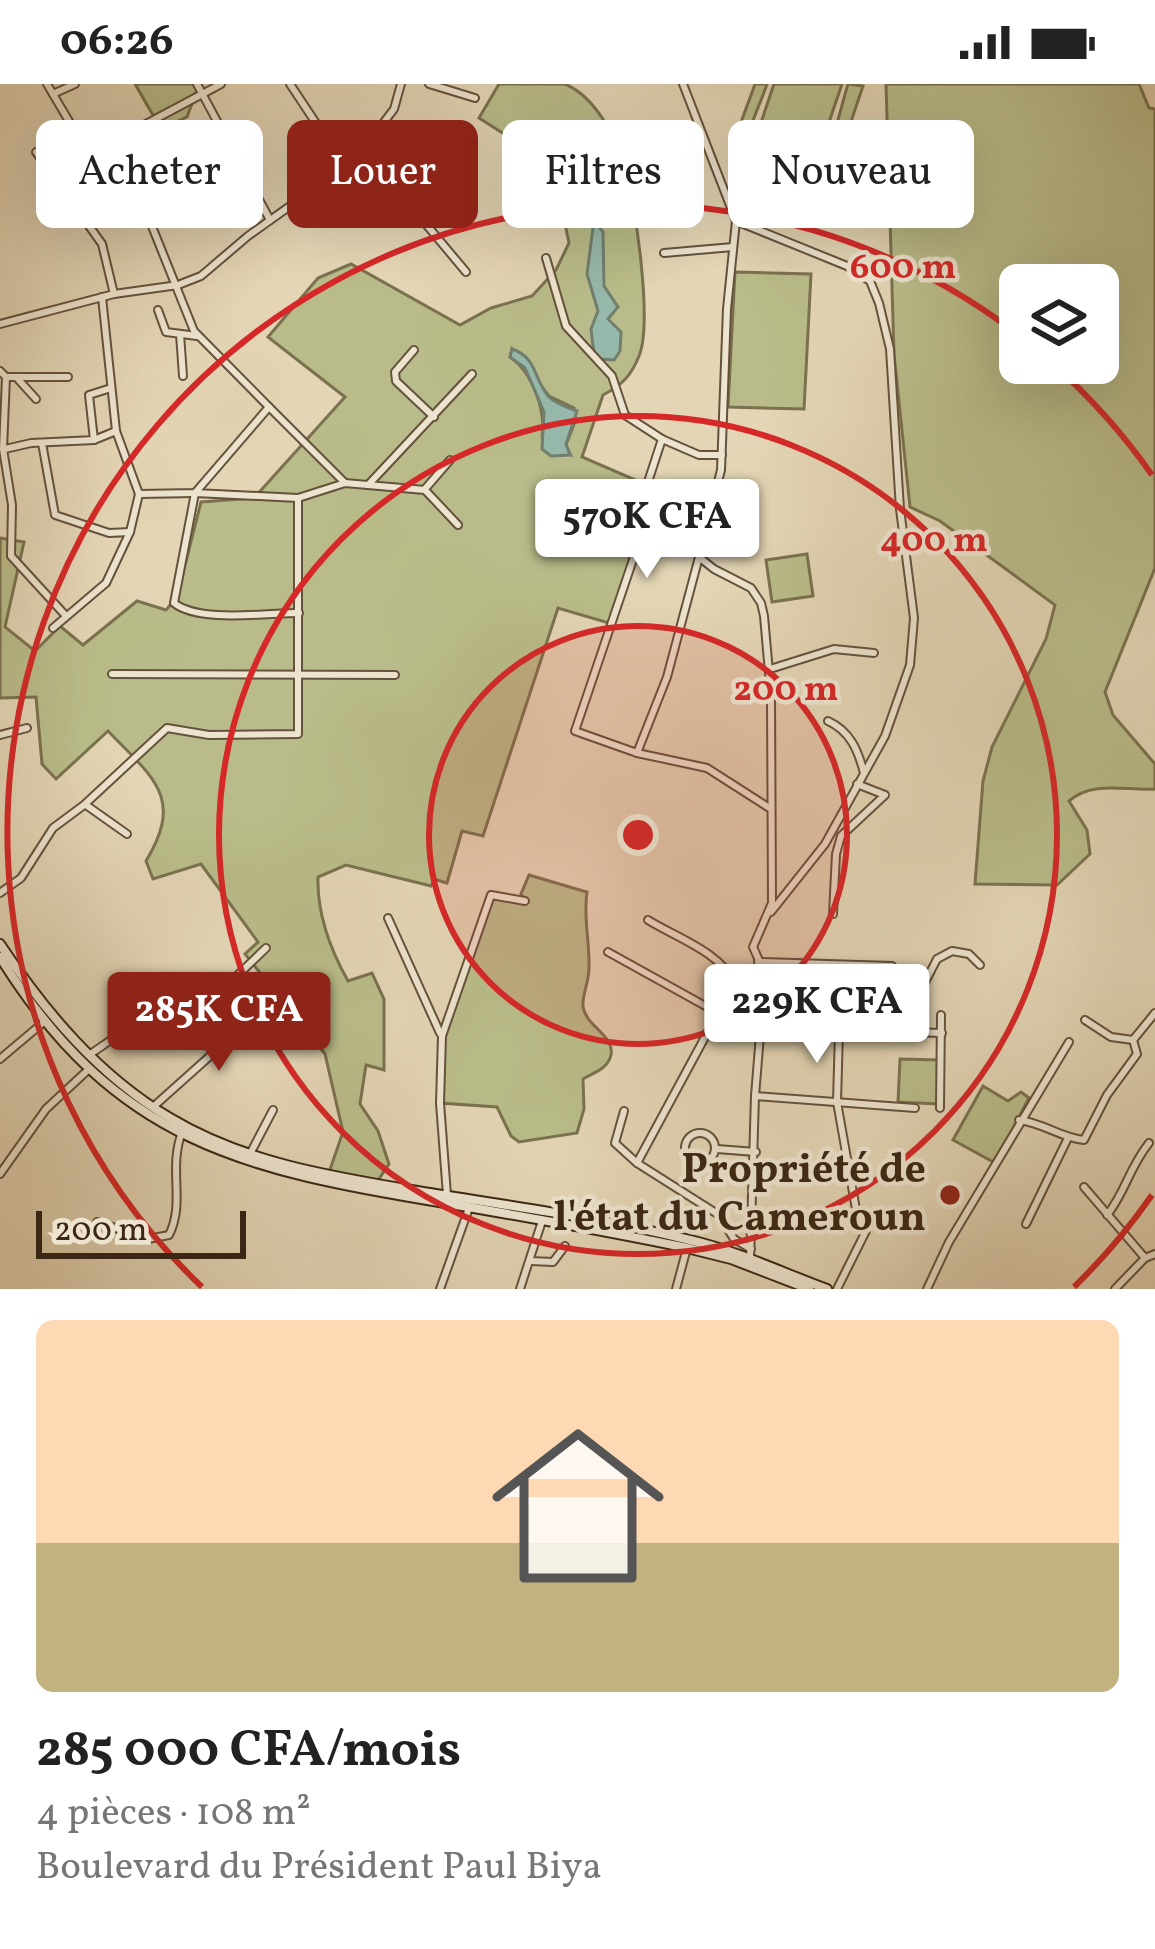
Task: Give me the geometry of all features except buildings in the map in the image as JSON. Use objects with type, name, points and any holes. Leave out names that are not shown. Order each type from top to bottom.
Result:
[{"type":"main road","points":[[0,944],[35,998],[89,1055],[182,1130],[328,1176],[672,1236],[750,1258],[826,1289]]},
{"type":"main road","points":[[0,957],[28,1002],[89,1069],[182,1130],[247,1163],[325,1184],[750,1258],[803,1288]]},
{"type":"street","points":[[47,84],[109,189],[142,204],[197,336],[345,483]]},
{"type":"street","points":[[53,94],[75,84]]},
{"type":"street","points":[[197,84],[271,220]]},
{"type":"street","points":[[154,120],[220,84]]},
{"type":"street","points":[[290,84],[314,120]]},
{"type":"street","points":[[386,120],[401,84]]},
{"type":"street","points":[[429,84],[475,98]]},
{"type":"street","points":[[683,84],[728,200]]},
{"type":"street","points":[[0,323],[201,276],[287,209]]},
{"type":"street","points":[[90,228],[101,244],[114,294]]},
{"type":"street","points":[[429,228],[466,272]]},
{"type":"street","points":[[637,753],[667,676],[719,484],[735,228]]},
{"type":"street","points":[[750,1258],[765,974],[753,946],[771,912],[826,844],[864,773],[901,698],[913,636],[893,374],[879,303],[863,275],[752,228]]},
{"type":"street","points":[[664,253],[733,247]]},
{"type":"street","points":[[546,258],[566,326],[612,376],[625,415],[662,440],[699,455],[722,455]]},
{"type":"street","points":[[53,628],[106,583],[130,532],[139,494],[116,431],[102,297]]},
{"type":"street","points":[[158,310],[166,332],[197,336]]},
{"type":"street","points":[[180,334],[182,376]]},
{"type":"street","points":[[414,350],[395,372],[396,381],[434,417]]},
{"type":"street","points":[[66,616],[11,556],[12,505],[1,450],[3,374],[68,376]]},
{"type":"street","points":[[369,484],[472,374]]},
{"type":"street","points":[[17,378],[36,399]]},
{"type":"street","points":[[94,440],[89,394],[111,388]]},
{"type":"street","points":[[269,407],[195,493],[174,603],[188,611],[208,613],[299,613]]},
{"type":"street","points":[[1,450],[94,440],[116,431]]},
{"type":"street","points":[[662,440],[647,484],[640,539],[575,731],[637,753],[713,771],[771,809]]},
{"type":"street","points":[[42,442],[55,515],[109,533],[130,532]]},
{"type":"street","points":[[424,490],[450,460]]},
{"type":"street","points":[[139,494],[298,498],[345,483],[369,484],[424,490],[458,525]]},
{"type":"street","points":[[0,893],[21,878],[53,827],[84,805],[167,728],[209,735],[298,734],[298,498]]},
{"type":"street","points":[[699,557],[757,594],[764,616],[770,669],[771,912]]},
{"type":"street","points":[[770,669],[834,649],[874,652]]},
{"type":"street","points":[[112,674],[395,675]]},
{"type":"street","points":[[828,722],[843,728],[860,755],[864,773]]},
{"type":"street","points":[[0,735],[27,728]]},
{"type":"street","points":[[832,914],[836,854],[842,836],[885,795],[857,784]]},
{"type":"street","points":[[84,805],[128,834]]},
{"type":"street","points":[[447,1196],[440,1102],[442,1036],[491,895],[525,901]]},
{"type":"street","points":[[388,919],[442,1036]]},
{"type":"street","points":[[637,1163],[734,984],[724,966],[648,920]]},
{"type":"street","points":[[89,1055],[124,1031],[158,1027],[187,1013],[218,994],[266,948]]},
{"type":"street","points":[[899,992],[920,992],[938,959],[952,951],[969,954],[980,965]]},
{"type":"street","points":[[608,952],[718,1013]]},
{"type":"street","points":[[758,962],[892,966],[900,976],[896,1032]]},
{"type":"street","points":[[1133,1040],[1155,1013]]},
{"type":"street","points":[[154,1107],[257,1014]]},
{"type":"street","points":[[940,1108],[941,1015]]},
{"type":"street","points":[[1085,1020],[1119,1040],[1133,1040]]},
{"type":"street","points":[[0,1059],[45,1022]]},
{"type":"street","points":[[815,1029],[942,1033]]},
{"type":"street","points":[[837,1289],[866,1232],[857,1215],[837,1102],[839,1031]]},
{"type":"street","points":[[1019,1120],[1045,1124],[1068,1138],[1086,1139],[1105,1098],[1137,1054],[1133,1040]]},
{"type":"street","points":[[928,1289],[1019,1120],[1069,1042]]},
{"type":"street","points":[[0,1174],[46,1108],[89,1069]]},
{"type":"street","points":[[755,1096],[915,1108]]},
{"type":"street","points":[[250,1154],[273,1110]]},
{"type":"street","points":[[625,1111],[615,1142],[637,1163],[719,1215],[750,1258]]},
{"type":"street","points":[[97,1222],[148,1239],[169,1235],[177,1214],[173,1162],[182,1130]]},
{"type":"street","points":[[701,1133],[712,1139],[716,1149],[710,1160],[700,1163],[688,1157],[685,1148],[692,1136],[701,1133]]},
{"type":"street","points":[[1026,1223],[1068,1138]]},
{"type":"street","points":[[1107,1215],[1121,1198],[1132,1164],[1149,1143]]},
{"type":"street","points":[[716,1149],[756,1152]]},
{"type":"street","points":[[1084,1187],[1152,1257],[1115,1289]]},
{"type":"street","points":[[440,1289],[469,1208]]},
{"type":"street","points":[[520,1289],[542,1221]]},
{"type":"street","points":[[531,1261],[554,1262],[565,1246]]},
{"type":"street","points":[[676,1289],[687,1248]]},
{"type":"green space","points":[[135,84],[198,84],[187,117],[156,120]]},
{"type":"green space","points":[[499,84],[565,84],[603,120],[502,120],[502,133],[479,118]]},
{"type":"green space","points":[[755,84],[767,84],[753,120],[742,120]]},
{"type":"green space","points":[[774,84],[842,84],[830,120],[762,120]]},
{"type":"green space","points":[[848,84],[863,86],[852,120],[838,120]]},
{"type":"green space","points":[[886,84],[1139,84],[1149,108],[1155,109],[1155,568],[1105,692],[1113,715],[1155,764],[1155,789],[1099,789],[1069,801],[1087,830],[1090,854],[1057,885],[975,884],[983,781],[992,747],[1046,639],[1055,605],[940,521],[910,507],[894,354],[890,228],[974,228],[974,120],[887,120]]},
{"type":"green space","points":[[566,228],[636,228],[644,317],[639,356],[621,384],[603,395],[582,457],[647,485],[646,508],[612,624],[558,608],[483,836],[462,831],[447,883],[434,879],[431,886],[346,865],[318,877],[326,930],[348,981],[372,973],[384,999],[384,1070],[366,1065],[360,1104],[378,1131],[389,1164],[370,1192],[325,1184],[343,1132],[325,1054],[245,954],[258,942],[201,864],[153,879],[146,861],[163,820],[163,804],[150,775],[108,731],[56,779],[42,764],[36,697],[0,698],[0,538],[24,542],[5,627],[35,651],[60,626],[83,645],[137,601],[166,610],[177,597],[201,502],[254,498],[345,397],[268,337],[318,278],[351,264],[460,325],[491,308],[532,296],[556,270],[569,243]],"holes":[[[512,349],[549,396],[574,408],[576,419],[566,445],[570,454],[542,438],[536,393],[510,357]]]},
{"type":"green space","points":[[735,272],[811,274],[804,409],[728,407]]},
{"type":"green space","points":[[807,554],[813,596],[772,602],[766,560]]},
{"type":"green space","points":[[529,875],[587,892],[589,969],[583,1007],[609,1042],[611,1055],[603,1067],[583,1079],[584,1109],[577,1133],[519,1142],[497,1107],[440,1103],[446,1018],[491,895],[524,899],[521,894]]},
{"type":"green space","points":[[900,1059],[939,1060],[937,1104],[898,1102]]},
{"type":"green space","points":[[983,1086],[1008,1101],[1021,1092],[1029,1098],[995,1163],[953,1140]]},
{"type":"shaded area","points":[[593,228],[600,228],[604,286],[618,307],[608,319],[621,332],[620,351],[614,360],[594,354],[591,329],[598,311],[587,274]]},
{"type":"shaded area","points":[[512,349],[531,363],[549,397],[577,411],[566,444],[570,455],[551,456],[542,449],[544,412],[525,368],[510,357]]},
{"type":"place","name":"Propriété de l'état du Cameroun","points":[[950,1195]]}]
